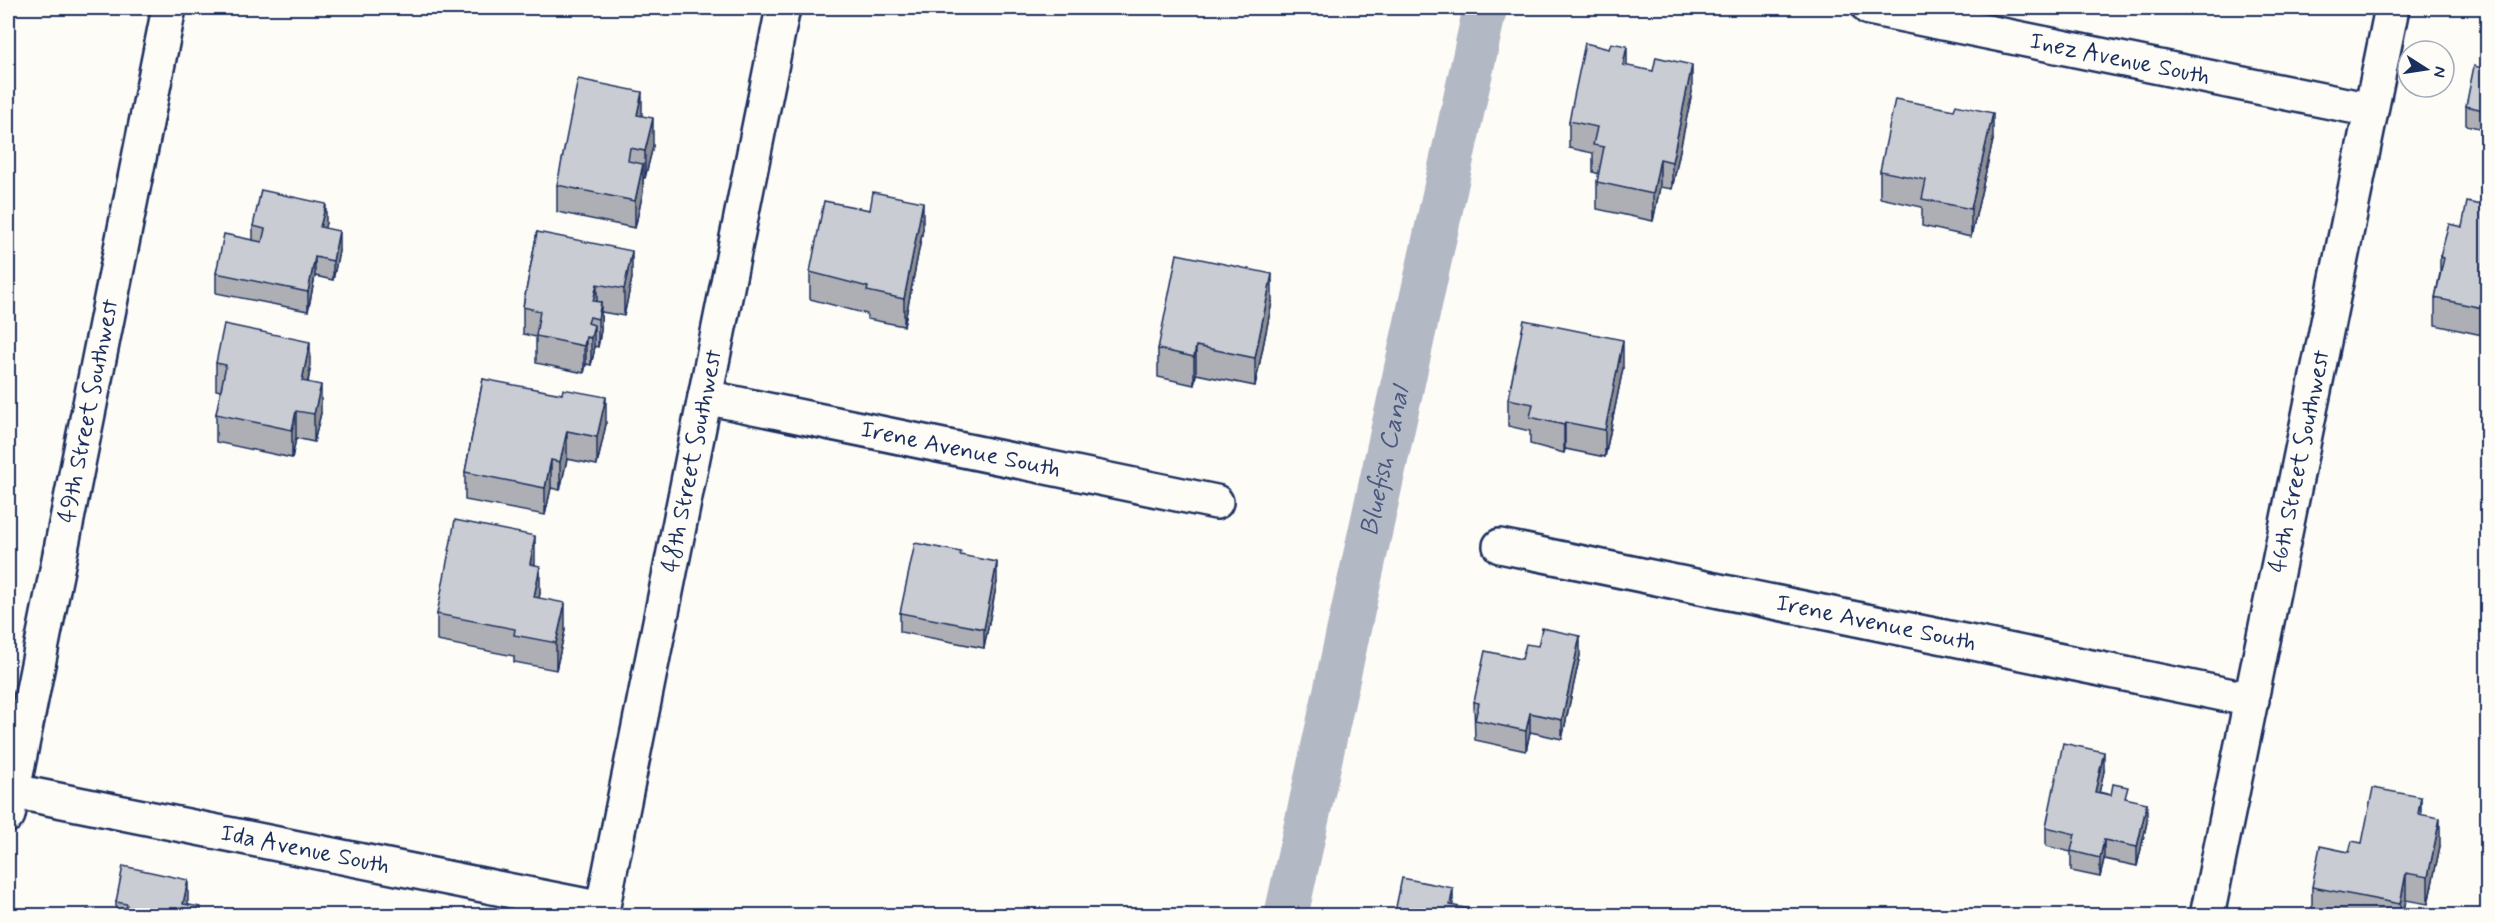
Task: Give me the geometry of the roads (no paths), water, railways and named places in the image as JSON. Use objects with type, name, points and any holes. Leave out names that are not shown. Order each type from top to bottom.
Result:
[{"type":"street","name":"49th Street Southwest","points":[[9,798],[169,8]]},
{"type":"street","name":"48th Street Southwest","points":[[602,912],[783,8]]},
{"type":"street","name":"Inez Avenue South","points":[[1869,8],[2371,110]]},
{"type":"street","name":"46th Street Southwest","points":[[2208,915],[2392,8]]},
{"type":"street","name":"Irene Avenue South","points":[[705,397],[1216,502]]},
{"type":"street","name":"Irene Avenue South","points":[[1500,546],[2252,700]]},
{"type":"street","name":"Ida Avenue South","points":[[9,798],[602,912]]},
{"type":"waterway","name":"Bluefish Canal","points":[[1286,916],[1485,8]]}]
